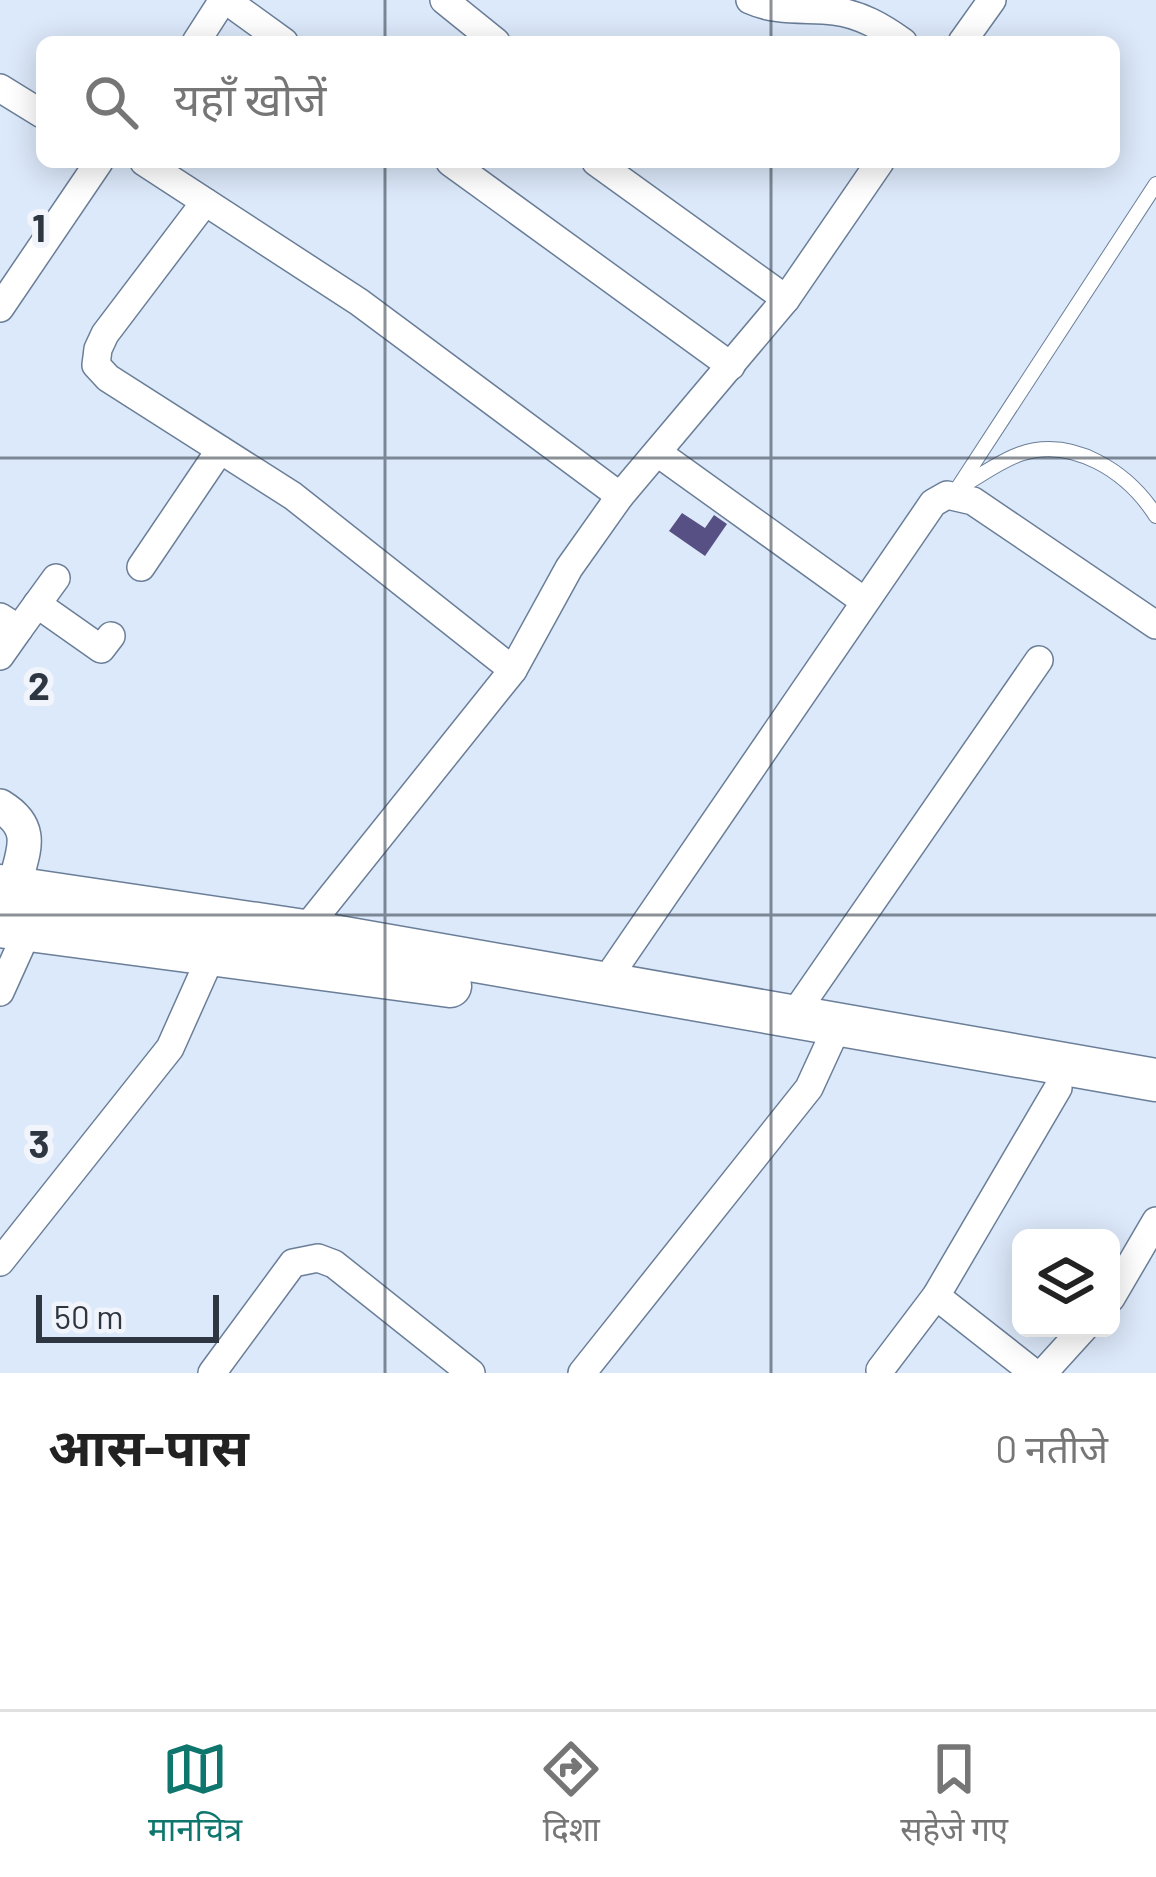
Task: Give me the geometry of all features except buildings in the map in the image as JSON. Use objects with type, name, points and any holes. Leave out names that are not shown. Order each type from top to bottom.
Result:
[{"type":"main road","points":[[11,908],[304,931],[790,1018],[832,1040],[1058,1088],[1156,1103]]},
{"type":"main road","points":[[11,908],[212,954],[1156,1080]]},
{"type":"street","points":[[200,36],[225,0],[276,36]]},
{"type":"street","points":[[444,0],[489,36]]},
{"type":"street","points":[[750,0],[781,8],[838,11],[894,36]]},
{"type":"street","points":[[966,36],[992,0]]},
{"type":"street","points":[[0,88],[36,110]]},
{"type":"street","points":[[0,308],[95,168]]},
{"type":"street","points":[[153,168],[359,302],[620,496]]},
{"type":"street","points":[[458,168],[731,366]]},
{"type":"street","points":[[604,168],[786,299]]},
{"type":"street","points":[[304,931],[513,670],[568,568],[620,496],[786,299],[876,168]]},
{"type":"street","points":[[205,202],[105,334],[97,365],[108,378],[293,496],[513,670]]},
{"type":"street","points":[[141,567],[220,450]]},
{"type":"street","points":[[658,454],[864,601]]},
{"type":"street","points":[[603,986],[933,503],[952,492],[974,501],[1154,618]]},
{"type":"street","points":[[0,656],[9,623],[37,604],[56,578]]},
{"type":"street","points":[[37,604],[101,650],[110,636]]},
{"type":"street","points":[[790,1018],[1039,660]]},
{"type":"street","points":[[0,806],[22,823],[26,835],[0,992]]},
{"type":"street","points":[[0,1262],[170,1048],[212,954]]},
{"type":"street","points":[[582,1373],[809,1088],[832,1040]]},
{"type":"street","points":[[880,1370],[936,1296],[1058,1088]]},
{"type":"street","points":[[1120,1283],[1156,1221]]},
{"type":"street","points":[[212,1373],[293,1263],[304,1258],[334,1264],[471,1373]]},
{"type":"street","points":[[936,1296],[1038,1373],[1075,1337]]},
{"type":"lane","points":[[952,492],[1156,184]]},
{"type":"lane","points":[[952,492],[1020,454],[1058,448],[1096,460],[1126,480],[1156,516]]}]
